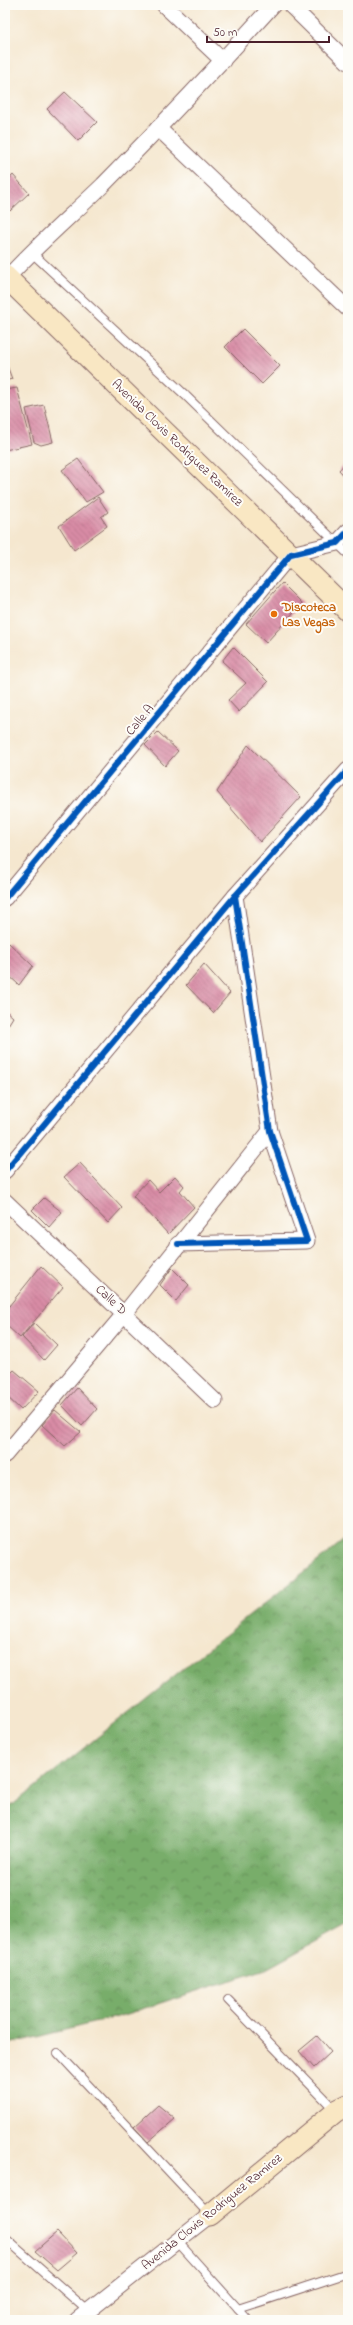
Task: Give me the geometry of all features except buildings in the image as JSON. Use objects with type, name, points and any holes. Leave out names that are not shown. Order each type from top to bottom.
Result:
[{"type":"main road","name":"Avenida Clovis Rodriguez Ramirez","points":[[6,276],[348,611]]},
{"type":"main road","name":"Avenida Clovis Rodriguez Ramirez","points":[[210,2215],[342,2108]]},
{"type":"street","points":[[164,5],[222,61]]},
{"type":"street","points":[[6,276],[101,186],[222,61],[273,5]]},
{"type":"street","points":[[290,5],[348,62]]},
{"type":"street","points":[[158,128],[348,308]]},
{"type":"street","points":[[291,554],[337,543],[348,531]]},
{"type":"street","name":"Calle A","points":[[5,898],[291,554]]},
{"type":"street","points":[[5,1171],[235,896],[348,770]]},
{"type":"street","points":[[178,1244],[307,1241],[270,1131],[235,896]]},
{"type":"street","points":[[5,1455],[125,1313],[178,1244],[270,1131]]},
{"type":"street","name":"Calle D","points":[[5,1201],[125,1313],[215,1401]]},
{"type":"street","name":"Avenida Clovis Rodriguez Ramirez","points":[[83,2316],[210,2215]]},
{"type":"lane","points":[[31,252],[184,394],[348,554]]},
{"type":"lane","points":[[228,2000],[342,2108]]},
{"type":"lane","points":[[58,2053],[210,2215]]},
{"type":"lane","points":[[5,2238],[83,2316]]},
{"type":"lane","points":[[177,2241],[248,2320]]},
{"type":"lane","points":[[238,2309],[348,2273]]},
{"type":"green space","points":[[348,1537],[348,1924],[266,1969],[117,2017],[5,2045],[5,1811]]},
{"type":"cycle path","points":[[5,898],[291,554],[337,543],[348,531]]},
{"type":"cycle path","points":[[5,1171],[235,896],[348,770]]},
{"type":"cycle path","points":[[178,1244],[307,1241],[270,1131],[235,896]]},
{"type":"place","name":"Discoteca Las Vegas","points":[[274,614]]}]
